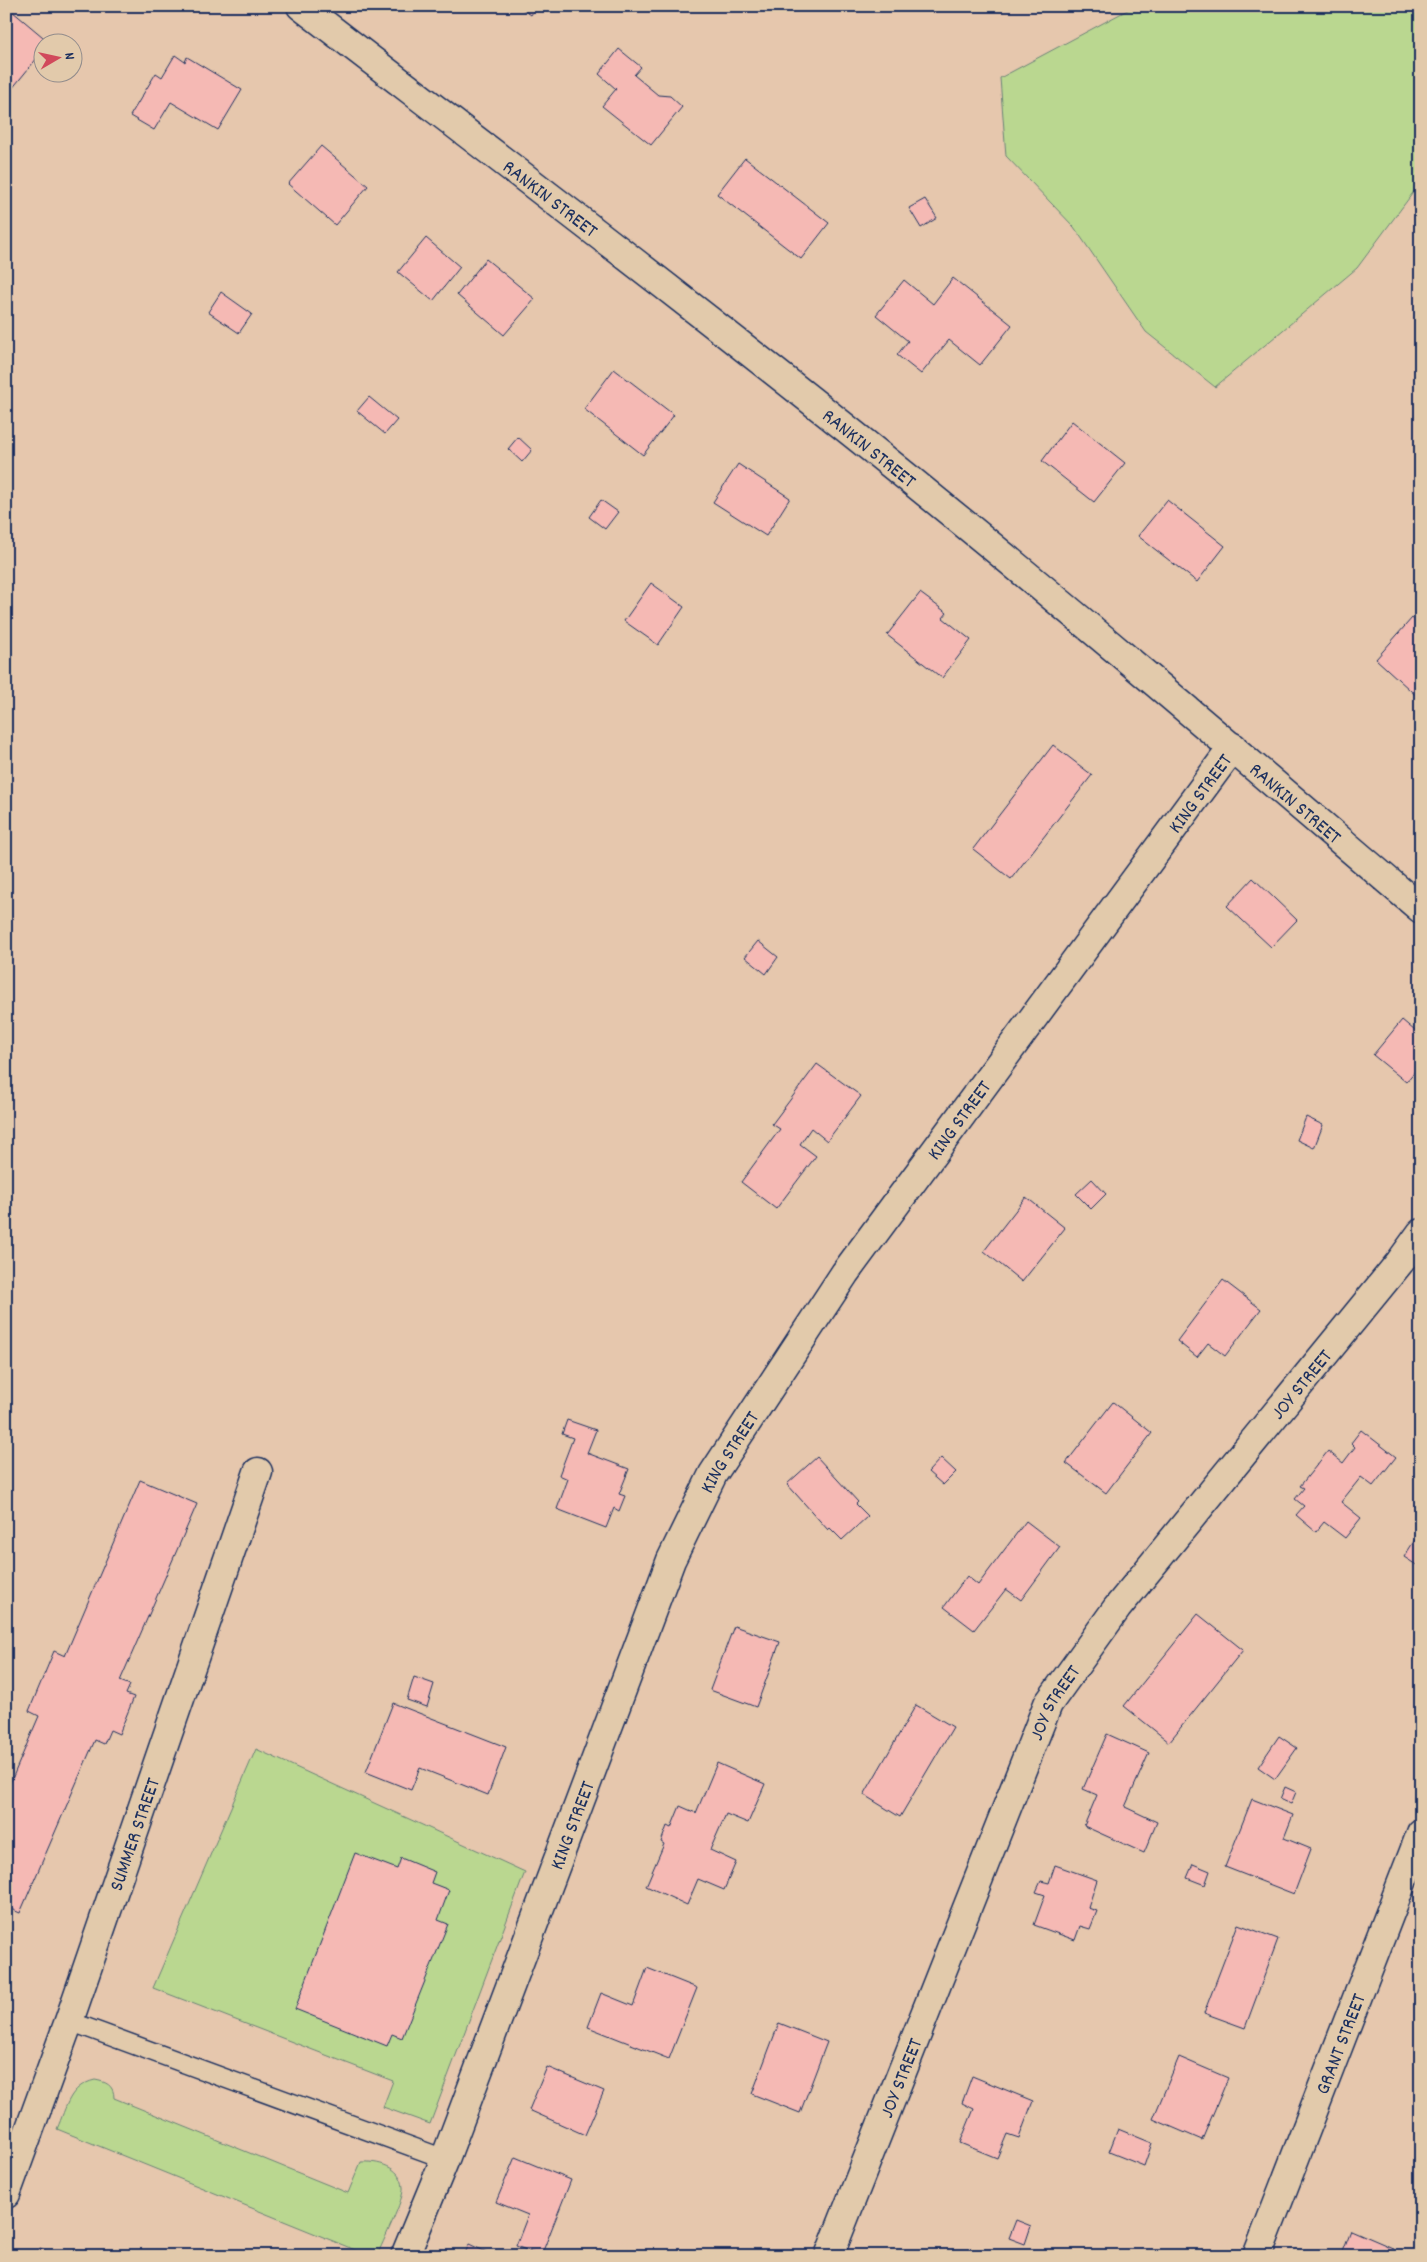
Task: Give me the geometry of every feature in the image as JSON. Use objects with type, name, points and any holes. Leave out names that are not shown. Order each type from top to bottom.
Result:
[{"type":"street","name":"RANKIN STREET","points":[[301,6],[659,281],[900,472],[1233,747],[1421,909]]},
{"type":"street","name":"KING STREET","points":[[405,2256],[445,2158],[670,1560],[713,1474],[845,1273],[1233,747]]},
{"type":"street","name":"JOY STREET","points":[[830,2256],[1048,1704],[1117,1608],[1400,1262],[1421,1232]]},
{"type":"street","name":"SUMMER STREET","points":[[6,2194],[69,2021],[258,1472]]},
{"type":"street","name":"GRANT STREET","points":[[1257,2256],[1421,1833]]},
{"type":"lane","points":[[69,2021],[445,2158]]},
{"type":"green space","points":[[1135,6],[1421,6],[1421,182],[1357,268],[1215,387],[1146,332],[1074,227],[1006,156],[1000,78]]},
{"type":"green space","points":[[256,1749],[525,1872],[430,2124],[383,2107],[393,2081],[153,1988]]},
{"type":"green space","points":[[95,2080],[109,2085],[113,2090],[114,2098],[348,2193],[361,2162],[387,2166],[398,2174],[403,2187],[403,2193],[377,2256],[370,2256],[57,2129],[74,2092],[86,2083]]},
{"type":"building","points":[[6,6],[37,32],[32,32],[32,64],[11,90],[6,85]]},
{"type":"building","points":[[518,6],[537,6],[531,15]]},
{"type":"building","points":[[619,49],[641,67],[634,75],[658,95],[670,96],[682,107],[651,145],[602,106],[616,89],[599,74]]},
{"type":"building","points":[[175,55],[185,62],[187,57],[242,90],[218,130],[171,102],[154,130],[130,116],[156,73],[162,77]]},
{"type":"building","points":[[321,146],[368,186],[335,225],[288,184]]},
{"type":"building","points":[[745,158],[829,223],[801,259],[717,194]]},
{"type":"building","points":[[925,199],[937,218],[921,228],[909,208]]},
{"type":"building","points":[[426,238],[460,267],[433,301],[398,272]]},
{"type":"building","points":[[486,259],[535,299],[504,335],[457,295]]},
{"type":"building","points":[[953,278],[1012,325],[980,365],[949,340],[921,374],[897,355],[908,341],[876,315],[904,280],[933,304]]},
{"type":"building","points":[[221,292],[252,314],[239,333],[208,312]]},
{"type":"building","points":[[614,369],[674,415],[643,455],[584,409]]},
{"type":"building","points":[[369,397],[397,420],[385,434],[357,411]]},
{"type":"building","points":[[1072,421],[1125,463],[1094,502],[1042,461]]},
{"type":"building","points":[[518,437],[532,450],[522,462],[508,449]]},
{"type":"building","points":[[738,464],[790,498],[766,536],[713,502]]},
{"type":"building","points":[[601,500],[618,512],[605,529],[589,517]]},
{"type":"building","points":[[1167,500],[1225,546],[1197,582],[1138,536]]},
{"type":"building","points":[[651,583],[684,607],[658,645],[624,621]]},
{"type":"building","points":[[920,593],[947,613],[943,618],[971,640],[942,678],[887,635]]},
{"type":"building","points":[[1412,618],[1421,626],[1421,700],[1376,659]]},
{"type":"building","points":[[1053,745],[1092,775],[1011,879],[973,849]]},
{"type":"building","points":[[1253,878],[1297,920],[1271,947],[1227,906]]},
{"type":"building","points":[[758,941],[778,957],[766,974],[745,957]]},
{"type":"building","points":[[1402,1020],[1421,1036],[1421,1064],[1406,1082],[1373,1055]]},
{"type":"building","points":[[817,1064],[861,1096],[827,1141],[811,1128],[800,1144],[816,1156],[776,1209],[741,1182],[780,1129],[772,1124]]},
{"type":"building","points":[[1306,1117],[1323,1125],[1314,1148],[1297,1140]]},
{"type":"building","points":[[1092,1179],[1106,1194],[1091,1209],[1076,1194]]},
{"type":"building","points":[[1026,1197],[1065,1228],[1022,1282],[984,1251]]},
{"type":"building","points":[[1223,1280],[1261,1309],[1225,1356],[1208,1343],[1197,1357],[1177,1341]]},
{"type":"building","points":[[1113,1402],[1152,1433],[1106,1493],[1066,1463]]},
{"type":"building","points":[[567,1420],[596,1430],[587,1453],[629,1469],[619,1494],[625,1496],[619,1511],[614,1508],[606,1528],[557,1509],[568,1479],[559,1475],[573,1438],[562,1434]]},
{"type":"building","points":[[1361,1430],[1396,1457],[1373,1486],[1361,1477],[1341,1502],[1361,1518],[1345,1538],[1324,1522],[1316,1532],[1296,1515],[1304,1506],[1295,1499],[1304,1488],[1300,1486],[1328,1451],[1343,1463],[1355,1447],[1351,1443]]},
{"type":"building","points":[[817,1457],[858,1502],[856,1504],[868,1516],[842,1540],[830,1528],[828,1530],[787,1484]]},
{"type":"building","points":[[941,1458],[956,1472],[943,1485],[928,1472]]},
{"type":"building","points":[[140,1480],[197,1504],[120,1681],[130,1685],[126,1694],[134,1697],[119,1734],[110,1730],[104,1744],[95,1740],[20,1913],[6,1907],[6,1793],[39,1716],[29,1711],[54,1651],[65,1656]]},
{"type":"building","points":[[1026,1521],[1060,1547],[1021,1600],[1006,1589],[974,1630],[944,1607],[967,1576],[978,1585]]},
{"type":"building","points":[[1421,1530],[1421,1568],[1404,1557]]},
{"type":"building","points":[[1198,1614],[1243,1650],[1169,1742],[1124,1706]]},
{"type":"building","points":[[734,1626],[780,1642],[756,1707],[710,1690]]},
{"type":"building","points":[[414,1677],[434,1684],[427,1707],[407,1700]]},
{"type":"building","points":[[393,1703],[506,1747],[488,1795],[420,1768],[411,1790],[366,1772]]},
{"type":"building","points":[[916,1705],[953,1727],[900,1817],[864,1795]]},
{"type":"building","points":[[1107,1734],[1149,1753],[1125,1807],[1157,1822],[1144,1853],[1084,1826],[1097,1795],[1083,1789]]},
{"type":"building","points":[[1279,1736],[1297,1748],[1275,1779],[1258,1767]]},
{"type":"building","points":[[717,1763],[765,1784],[748,1823],[726,1814],[710,1850],[736,1862],[724,1890],[698,1879],[687,1905],[646,1886],[664,1844],[661,1842],[667,1826],[671,1828],[680,1806],[696,1813]]},
{"type":"building","points":[[1285,1787],[1296,1792],[1291,1804],[1280,1799]]},
{"type":"building","points":[[1252,1799],[1293,1815],[1284,1838],[1311,1849],[1294,1894],[1225,1867]]},
{"type":"building","points":[[355,1853],[397,1869],[401,1858],[435,1872],[431,1883],[449,1890],[438,1920],[448,1924],[402,2038],[392,2034],[387,2046],[295,2009]]},
{"type":"building","points":[[1193,1864],[1210,1871],[1205,1885],[1187,1878]]},
{"type":"building","points":[[1055,1865],[1097,1880],[1088,1908],[1097,1911],[1090,1929],[1080,1926],[1075,1940],[1034,1925],[1045,1895],[1036,1892],[1041,1881],[1049,1883]]},
{"type":"building","points":[[1238,1924],[1278,1939],[1245,2028],[1204,2013]]},
{"type":"building","points":[[647,1968],[697,1988],[669,2059],[588,2027],[601,1993],[633,2006]]},
{"type":"building","points":[[779,2023],[827,2042],[800,2113],[752,2094]]},
{"type":"building","points":[[1179,2057],[1228,2078],[1202,2140],[1153,2119]]},
{"type":"building","points":[[547,2067],[604,2091],[585,2135],[529,2110]]},
{"type":"building","points":[[972,2076],[1033,2101],[1019,2138],[1007,2134],[997,2158],[960,2143],[974,2109],[962,2103]]},
{"type":"building","points":[[1118,2129],[1152,2143],[1144,2166],[1109,2152]]},
{"type":"building","points":[[515,2157],[571,2180],[541,2256],[516,2246],[528,2215],[496,2202]]},
{"type":"building","points":[[1016,2220],[1031,2226],[1025,2244],[1009,2238]]},
{"type":"building","points":[[1351,2230],[1395,2249],[1392,2256],[1341,2256]]},
{"type":"building","points":[[469,2244],[495,2256],[464,2256]]},
{"type":"building","points":[[40,2248],[60,2256],[37,2256]]}]
